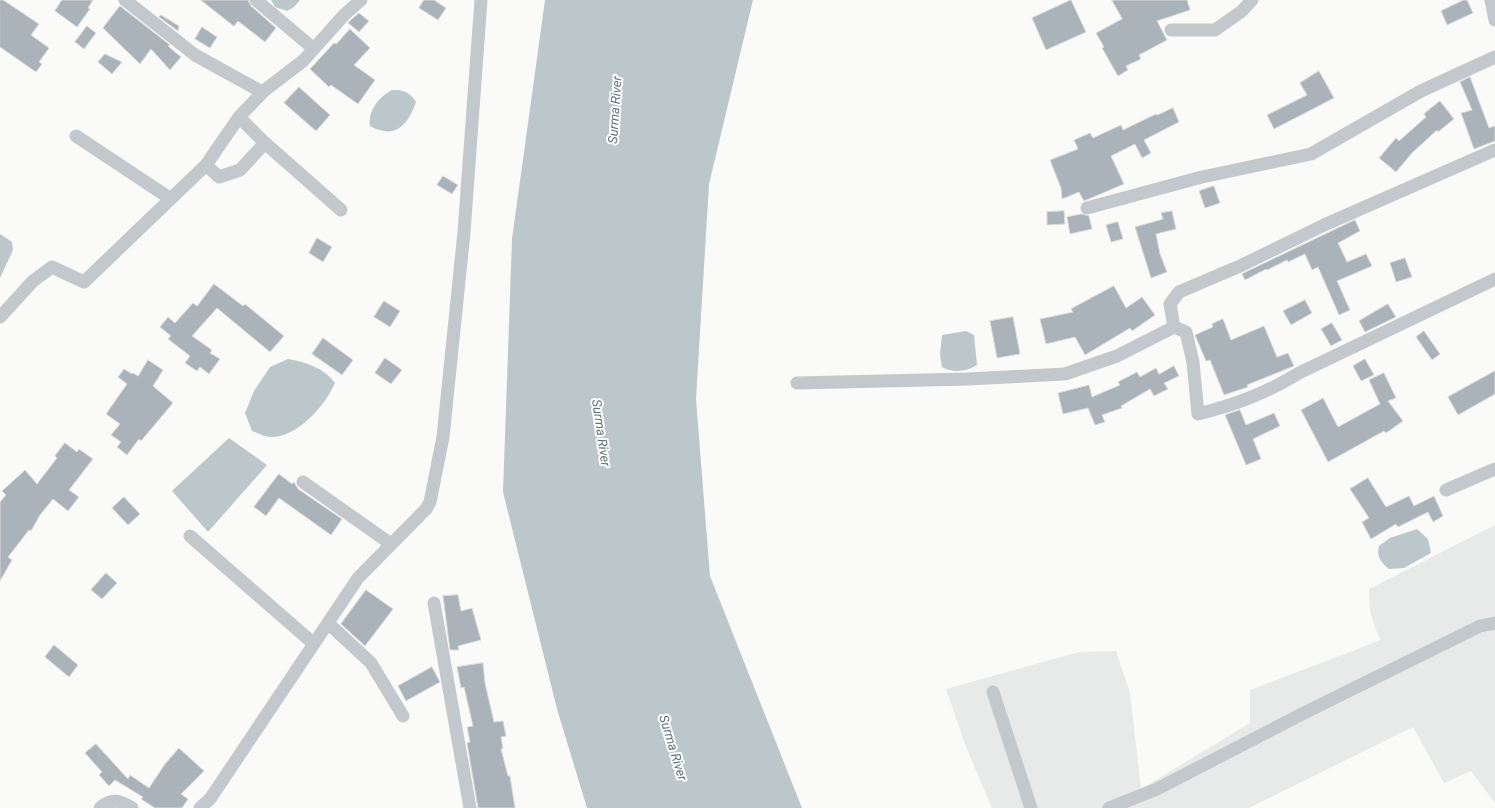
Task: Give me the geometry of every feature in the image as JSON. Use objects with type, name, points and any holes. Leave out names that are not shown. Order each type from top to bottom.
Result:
[{"type":"street","points":[[125,0],[195,55],[262,92]]},
{"type":"street","points":[[256,0],[314,49]]},
{"type":"street","points":[[0,317],[33,281],[52,267],[84,282],[114,255],[206,165],[239,117],[262,92],[303,61],[344,15],[361,0]]},
{"type":"street","points":[[200,808],[210,798],[358,578],[426,509],[430,502],[443,437],[464,232],[481,0]]},
{"type":"street","points":[[1171,30],[1215,30],[1242,10],[1252,0]]},
{"type":"street","points":[[1491,0],[1495,20]]},
{"type":"street","points":[[1087,208],[1202,177],[1310,154],[1421,91],[1495,57]]},
{"type":"street","points":[[239,117],[265,143],[341,210]]},
{"type":"street","points":[[76,136],[171,199]]},
{"type":"street","points":[[206,165],[219,177],[240,170],[265,143]]},
{"type":"street","points":[[1174,328],[1170,304],[1179,292],[1240,266],[1324,225],[1495,150]]},
{"type":"street","points":[[797,383],[983,379],[1065,374],[1117,356],[1174,328],[1186,332],[1193,362],[1198,414],[1234,405],[1275,388],[1299,373],[1495,279]]},
{"type":"street","points":[[1446,490],[1495,469]]},
{"type":"street","points":[[303,482],[391,544]]},
{"type":"street","points":[[190,536],[314,644]]},
{"type":"street","points":[[434,603],[470,808]]},
{"type":"street","points":[[328,623],[371,663],[402,716]]},
{"type":"street","points":[[1109,808],[1157,789],[1304,712],[1480,626],[1495,623]]},
{"type":"street","points":[[993,692],[1030,808]]},
{"type":"street","points":[[100,808],[108,802],[117,801],[132,808]]},
{"type":"shaded area","points":[[1495,525],[1495,803],[1471,771],[1444,783],[1413,727],[1249,808],[992,808],[966,747],[946,689],[1079,652],[1116,651],[1130,693],[1141,789],[1250,723],[1250,690],[1381,640],[1375,628],[1370,611],[1369,589]]},
{"type":"water","points":[[271,0],[300,0],[294,7],[287,11],[275,7]]},
{"type":"water","name":"Surma River","points":[[545,0],[753,0],[709,184],[696,399],[710,576],[802,808],[587,808],[557,709],[503,492],[512,239]]},
{"type":"water","points":[[392,90],[406,92],[416,102],[409,117],[405,123],[393,131],[379,130],[370,126],[371,115],[375,105],[383,96]]},
{"type":"water","points":[[0,234],[12,242],[13,250],[0,278]]},
{"type":"water","points":[[966,331],[974,335],[977,365],[960,371],[942,367],[940,355],[942,335]]},
{"type":"water","points":[[288,359],[314,366],[326,373],[335,383],[317,410],[300,426],[280,436],[264,436],[252,431],[245,413],[254,391],[270,367]]},
{"type":"water","points":[[229,438],[267,465],[208,532],[172,491]]},
{"type":"water","points":[[1417,529],[1428,539],[1431,553],[1404,568],[1389,569],[1380,559],[1378,553],[1379,546],[1390,538]]},
{"type":"building","points":[[0,0],[3,0],[39,24],[31,35],[49,48],[39,62],[42,64],[36,72],[0,47]]},
{"type":"building","points":[[62,0],[93,0],[88,8],[90,9],[77,27],[55,11]]},
{"type":"building","points":[[201,0],[248,0],[251,6],[276,28],[265,42],[238,21],[234,26]]},
{"type":"building","points":[[424,0],[434,0],[446,8],[438,20],[419,8]]},
{"type":"building","points":[[1071,0],[1086,32],[1046,50],[1032,18]]},
{"type":"building","points":[[1112,0],[1187,0],[1190,10],[1157,21],[1167,40],[1139,55],[1141,59],[1126,66],[1128,70],[1118,76],[1102,48],[1104,47],[1096,33],[1122,19]]},
{"type":"building","points":[[1467,0],[1473,13],[1447,25],[1441,11]]},
{"type":"building","points":[[120,6],[170,45],[168,46],[181,57],[170,70],[151,49],[140,64],[103,28]]},
{"type":"building","points":[[359,13],[369,21],[359,32],[348,23]]},
{"type":"building","points":[[161,15],[179,26],[178,31],[159,17]]},
{"type":"building","points":[[87,26],[96,33],[84,49],[75,42]]},
{"type":"building","points":[[202,27],[217,37],[210,48],[195,39]]},
{"type":"building","points":[[350,29],[370,48],[354,65],[375,80],[358,104],[331,85],[329,87],[310,69],[334,43],[336,44]]},
{"type":"building","points":[[105,54],[122,62],[112,74],[98,62]]},
{"type":"building","points":[[1319,71],[1334,98],[1274,129],[1267,115],[1307,95],[1300,83]]},
{"type":"building","points":[[1470,77],[1489,128],[1495,126],[1495,141],[1474,149],[1461,113],[1472,110],[1460,82]]},
{"type":"building","points":[[299,87],[330,115],[316,131],[284,103]]},
{"type":"building","points":[[1440,101],[1454,119],[1438,132],[1437,130],[1412,153],[1396,172],[1379,158],[1396,138],[1399,141],[1426,117],[1424,114]]},
{"type":"building","points":[[1173,108],[1179,122],[1144,140],[1151,153],[1142,158],[1135,144],[1111,156],[1124,184],[1084,201],[1079,192],[1062,199],[1061,188],[1050,160],[1078,149],[1074,140],[1090,133],[1093,138],[1121,125],[1123,130],[1156,114],[1157,115]]},
{"type":"building","points":[[443,176],[458,185],[452,194],[437,185]]},
{"type":"building","points":[[1214,186],[1220,203],[1205,208],[1199,191]]},
{"type":"building","points":[[1064,211],[1065,224],[1047,225],[1047,212]]},
{"type":"building","points":[[1172,211],[1176,229],[1156,234],[1160,254],[1167,272],[1151,278],[1135,227],[1163,219],[1161,213]]},
{"type":"building","points":[[1082,214],[1089,216],[1092,229],[1070,234],[1067,217]]},
{"type":"building","points":[[1355,220],[1360,231],[1338,243],[1347,262],[1366,254],[1372,266],[1337,281],[1350,310],[1339,315],[1318,267],[1312,270],[1305,254],[1288,262],[1287,260],[1267,270],[1266,269],[1245,280],[1242,274]]},
{"type":"building","points":[[1118,222],[1123,239],[1111,242],[1106,225]]},
{"type":"building","points":[[317,238],[332,247],[323,262],[309,253]]},
{"type":"building","points":[[1405,258],[1412,277],[1396,282],[1390,263]]},
{"type":"building","points":[[214,284],[243,306],[245,304],[284,336],[270,352],[217,308],[192,336],[212,350],[210,353],[220,359],[209,374],[200,367],[197,371],[185,363],[190,356],[168,339],[171,336],[160,327],[168,317],[175,323],[193,303],[197,306]]},
{"type":"building","points":[[1114,286],[1126,308],[1142,297],[1155,315],[1132,331],[1130,328],[1085,355],[1075,337],[1046,344],[1040,319],[1073,312],[1071,309]]},
{"type":"building","points":[[1305,300],[1312,313],[1291,325],[1283,311]]},
{"type":"building","points":[[384,301],[400,311],[390,327],[374,317]]},
{"type":"building","points":[[1388,304],[1396,317],[1365,332],[1359,321]]},
{"type":"building","points":[[1013,317],[1020,354],[997,358],[990,321]]},
{"type":"building","points":[[1223,319],[1231,340],[1264,326],[1277,357],[1288,353],[1294,366],[1247,385],[1248,387],[1224,395],[1210,360],[1206,361],[1195,335],[1213,327],[1212,324]]},
{"type":"building","points":[[1332,323],[1342,340],[1331,346],[1321,329]]},
{"type":"building","points":[[1424,331],[1440,354],[1432,360],[1416,337]]},
{"type":"building","points":[[323,338],[353,360],[342,375],[312,354]]},
{"type":"building","points":[[385,358],[402,370],[391,384],[375,373]]},
{"type":"building","points":[[1365,359],[1374,375],[1361,381],[1353,366]]},
{"type":"building","points":[[148,360],[163,370],[153,386],[173,403],[141,441],[139,439],[127,455],[117,447],[121,442],[111,435],[120,424],[106,414],[127,384],[118,377],[124,369],[138,376]]},
{"type":"building","points":[[1174,366],[1179,376],[1164,383],[1168,389],[1154,396],[1150,389],[1121,406],[1122,408],[1102,415],[1105,422],[1095,425],[1088,408],[1063,414],[1058,393],[1089,385],[1092,397],[1120,385],[1118,382],[1137,372],[1140,377],[1156,368],[1159,374]]},
{"type":"building","points":[[1495,371],[1495,394],[1458,415],[1448,397]]},
{"type":"building","points":[[1384,373],[1396,398],[1388,401],[1403,421],[1386,433],[1384,431],[1328,462],[1301,410],[1323,398],[1338,427],[1380,404],[1369,380]]},
{"type":"building","points":[[1240,410],[1246,425],[1274,413],[1280,426],[1253,439],[1261,459],[1246,465],[1225,415]]},
{"type":"building","points":[[65,443],[77,452],[79,449],[93,459],[69,490],[79,497],[68,511],[53,499],[40,515],[31,531],[29,530],[8,557],[12,560],[0,581],[0,502],[6,495],[2,491],[25,470],[37,484],[57,458],[55,456]]},
{"type":"building","points":[[279,474],[292,484],[294,482],[298,489],[342,519],[331,535],[279,498],[266,516],[254,507]]},
{"type":"building","points":[[1368,478],[1386,507],[1409,496],[1414,506],[1434,496],[1443,516],[1433,522],[1428,512],[1398,527],[1396,524],[1371,539],[1362,522],[1369,518],[1350,489]]},
{"type":"building","points":[[124,497],[140,514],[128,525],[112,508]]},
{"type":"building","points":[[106,573],[117,583],[102,599],[91,590]]},
{"type":"building","points":[[366,590],[393,609],[365,646],[341,624]]},
{"type":"building","points":[[458,595],[461,611],[472,608],[481,640],[458,646],[459,650],[450,650],[443,596]]},
{"type":"building","points":[[54,645],[78,665],[69,677],[45,657]]},
{"type":"building","points":[[483,663],[485,683],[494,722],[503,721],[506,736],[501,737],[503,748],[501,749],[508,776],[510,776],[515,808],[478,808],[467,743],[470,742],[467,727],[473,726],[464,687],[461,688],[457,667]]},
{"type":"building","points":[[432,667],[440,682],[406,701],[398,686]]},
{"type":"building","points":[[96,744],[128,779],[130,775],[149,788],[165,764],[179,748],[204,771],[181,794],[188,799],[182,808],[155,808],[141,799],[143,797],[115,780],[109,786],[99,775],[102,772],[85,753]]}]
